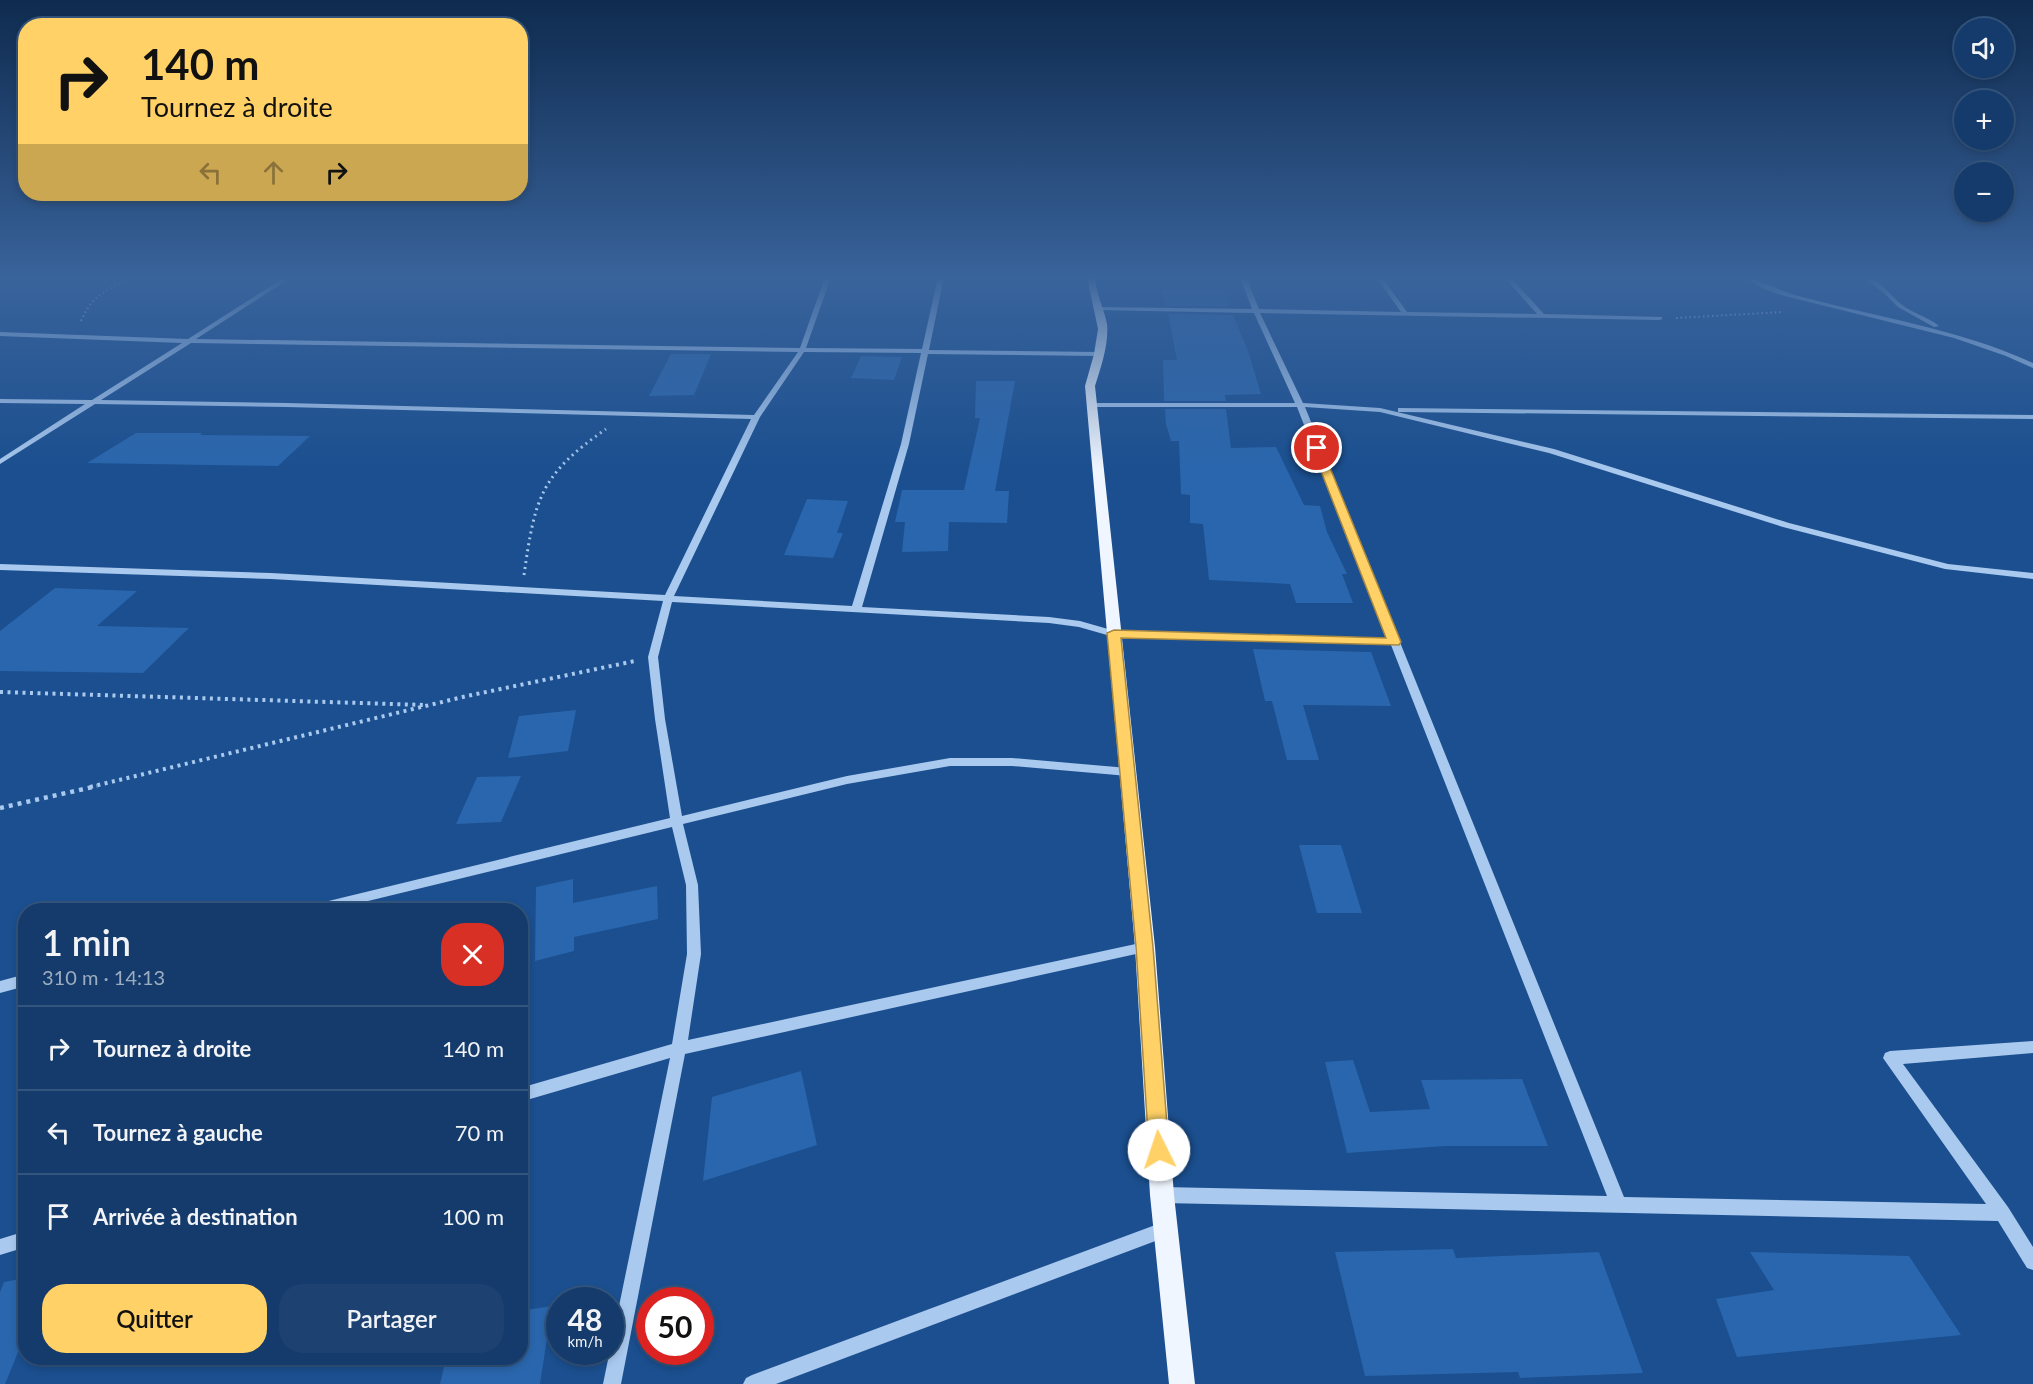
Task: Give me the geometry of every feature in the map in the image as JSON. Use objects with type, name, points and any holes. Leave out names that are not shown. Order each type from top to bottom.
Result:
[{"type":"main road","points":[[1100,342],[1090,386],[1145,947],[1162,1195],[1182,1384]]},
{"type":"street","points":[[0,462],[191,342]]},
{"type":"street","points":[[232,342],[1099,354]]},
{"type":"street","points":[[612,1384],[679,1049],[694,954],[692,885],[677,822],[660,719],[653,657],[668,598],[756,417],[802,350],[805,342]]},
{"type":"street","points":[[856,609],[904,444],[926,342]]},
{"type":"street","points":[[1271,342],[1300,405],[1619,1205]]},
{"type":"street","points":[[1972,342],[2033,366]]},
{"type":"street","points":[[0,401],[756,417]]},
{"type":"street","points":[[1092,405],[1300,405],[1380,410],[2033,417]]},
{"type":"street","points":[[1380,410],[1551,451],[1786,525],[1948,567],[2033,576]]},
{"type":"street","points":[[0,567],[271,576],[1049,620],[1080,624],[1114,633],[1395,642]]},
{"type":"street","points":[[341,903],[847,780],[950,762],[1012,762],[1128,772]]},
{"type":"street","points":[[528,1093],[679,1049],[1145,947]]},
{"type":"street","points":[[0,987],[18,982]]},
{"type":"street","points":[[2033,1047],[1890,1058],[2002,1214],[2033,1262]]},
{"type":"street","points":[[1162,1195],[2002,1214]]},
{"type":"street","points":[[752,1384],[1166,1229]]},
{"type":"street","points":[[0,1247],[18,1241]]},
{"type":"path","points":[[522,590],[530,537],[551,476],[574,452],[632,413]]},
{"type":"path","points":[[0,808],[223,757],[431,705],[653,657]]},
{"type":"path","points":[[0,692],[431,705]]},
{"type":"building","points":[[1173,342],[1244,342],[1261,394],[1225,395],[1226,401],[1164,401],[1163,360],[1177,360]]},
{"type":"building","points":[[671,354],[711,354],[694,395],[649,396]]},
{"type":"building","points":[[861,356],[902,357],[894,380],[851,378]]},
{"type":"building","points":[[976,381],[1015,381],[995,491],[1009,491],[1007,523],[949,522],[948,551],[902,552],[905,522],[895,522],[902,490],[964,490],[980,418],[975,418]]},
{"type":"building","points":[[1165,409],[1226,409],[1231,448],[1276,447],[1304,505],[1320,506],[1327,532],[1347,574],[1342,574],[1353,603],[1296,603],[1290,584],[1209,580],[1203,524],[1190,523],[1190,495],[1181,494],[1179,441],[1171,441]]},
{"type":"building","points":[[136,433],[310,436],[278,466],[87,463]]},
{"type":"building","points":[[807,499],[848,501],[837,533],[843,533],[833,558],[784,555]]},
{"type":"building","points":[[55,588],[137,591],[97,626],[189,628],[143,673],[0,671],[0,631]]},
{"type":"building","points":[[1253,649],[1371,652],[1391,706],[1303,705],[1319,760],[1287,760],[1272,701],[1265,701]]},
{"type":"building","points":[[576,710],[568,751],[508,758],[519,716]]},
{"type":"building","points":[[521,776],[501,822],[456,824],[477,777]]},
{"type":"building","points":[[1299,845],[1341,845],[1362,913],[1317,913]]},
{"type":"building","points":[[573,879],[573,903],[657,886],[658,919],[574,937],[574,951],[535,961],[536,887]]},
{"type":"building","points":[[1353,1060],[1370,1112],[1430,1109],[1421,1080],[1522,1079],[1548,1146],[1445,1146],[1347,1153],[1325,1062]]},
{"type":"building","points":[[801,1071],[817,1145],[703,1181],[712,1097]]},
{"type":"building","points":[[1453,1249],[1456,1258],[1599,1252],[1643,1373],[1520,1378],[1518,1372],[1365,1376],[1335,1252]]},
{"type":"building","points":[[1750,1252],[1909,1256],[1961,1335],[1737,1357],[1716,1299],[1774,1290]]},
{"type":"building","points":[[18,1279],[18,1352],[5,1384],[0,1384],[0,1292],[4,1282]]},
{"type":"building","points":[[546,1307],[546,1345],[540,1384],[440,1384],[444,1365],[528,1365],[528,1310]]},
{"type":"route","points":[[1159,1150],[1145,947],[1114,633],[1395,642],[1317,448]]}]
